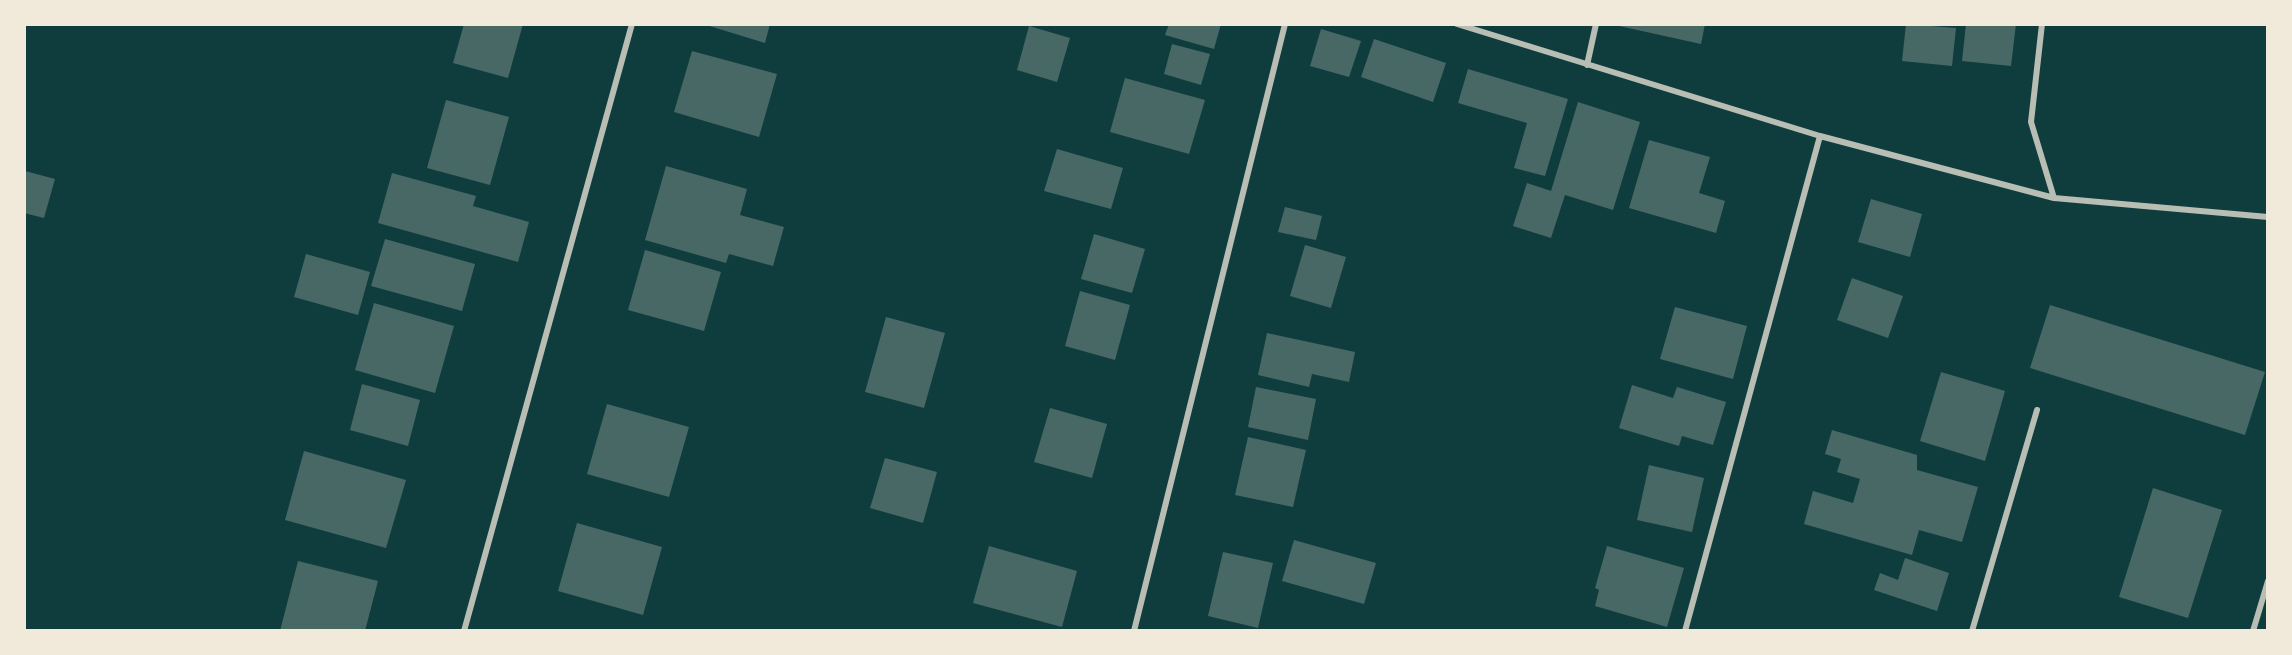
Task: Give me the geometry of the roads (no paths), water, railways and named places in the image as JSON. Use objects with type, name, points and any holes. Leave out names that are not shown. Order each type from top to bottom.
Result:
[{"type":"street","points":[[464,631],[632,24]]},
{"type":"street","points":[[1134,631],[1286,24]]},
{"type":"street","points":[[1457,24],[1820,136],[2054,198],[2268,217]]},
{"type":"street","points":[[1587,65],[1596,24]]},
{"type":"street","points":[[2042,24],[2031,122],[2054,198]]},
{"type":"street","points":[[1685,631],[1820,136]]},
{"type":"street","points":[[1972,631],[2037,410]]},
{"type":"street","points":[[2253,631],[2268,581]]}]
